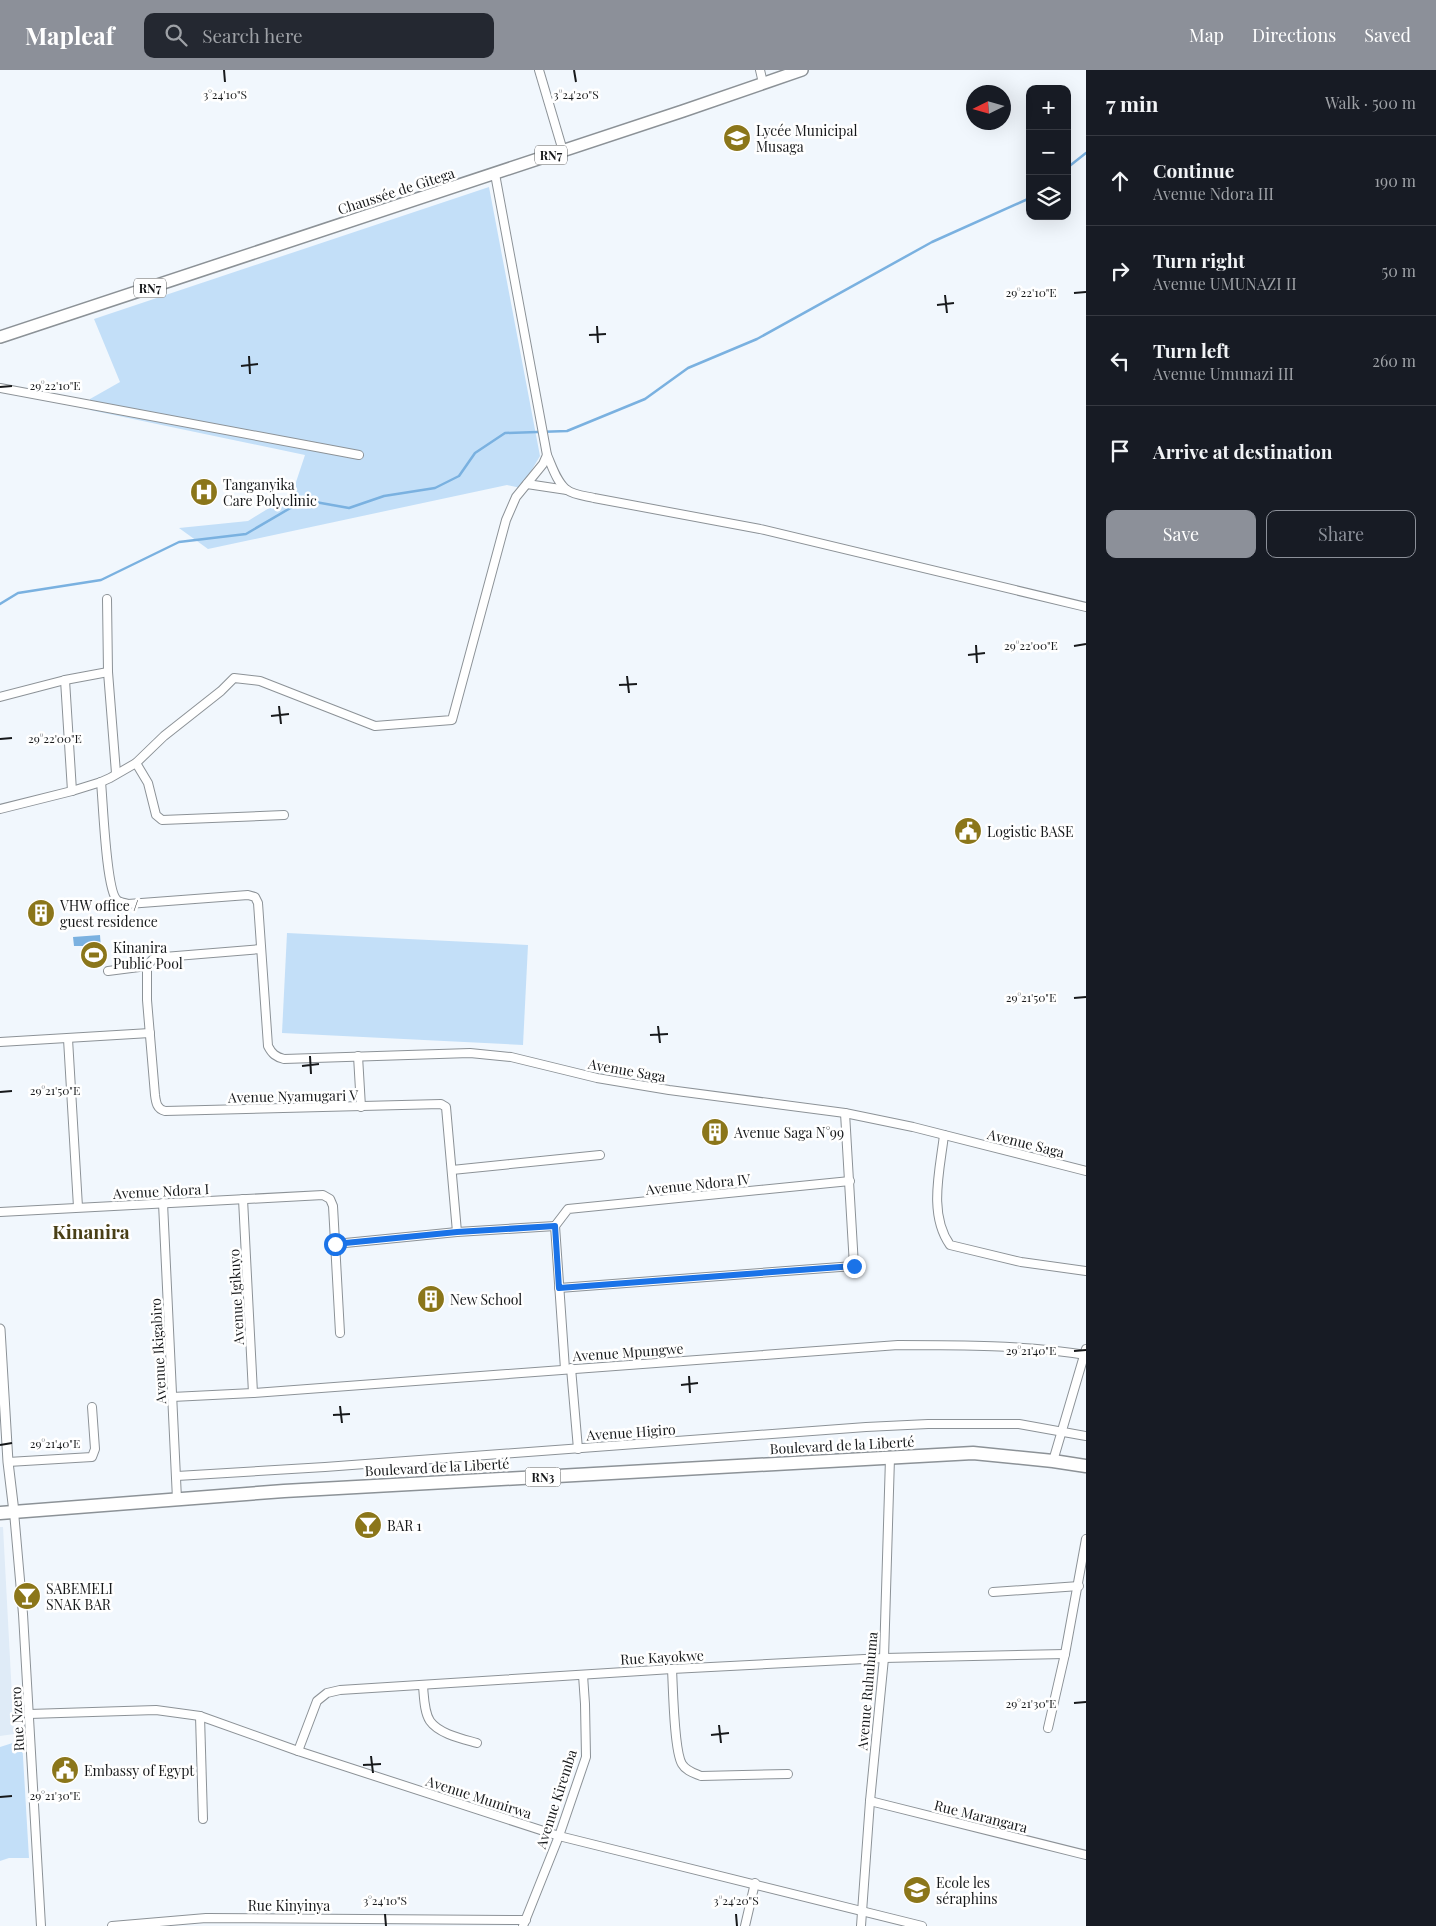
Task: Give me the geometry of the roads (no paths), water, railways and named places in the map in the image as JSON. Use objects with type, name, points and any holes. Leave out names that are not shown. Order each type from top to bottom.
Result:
[{"type":"highway","name":"Boulevard de la Liberté","points":[[0,1513],[294,1490],[973,1453],[1086,1466]]},
{"type":"main road","name":"Chaussée de Gitega","points":[[0,338],[802,70]]},
{"type":"street","points":[[539,70],[563,151]]},
{"type":"street","points":[[760,70],[763,83]]},
{"type":"street","points":[[495,174],[547,455],[566,490]]},
{"type":"street","points":[[0,388],[360,455]]},
{"type":"street","points":[[0,809],[101,782],[136,763],[164,736],[221,691],[234,678],[260,681],[375,726],[452,720],[506,520],[516,497],[547,455]]},
{"type":"street","points":[[527,484],[566,490],[594,498],[760,529],[1086,607]]},
{"type":"street","points":[[107,599],[108,672],[116,773]]},
{"type":"street","points":[[0,697],[65,680],[108,672]]},
{"type":"street","points":[[65,680],[72,791]]},
{"type":"street","points":[[136,763],[148,783],[156,815],[162,820],[284,816]]},
{"type":"street","points":[[101,782],[109,876],[112,892],[117,900],[128,904],[248,895],[255,897],[258,903],[261,946],[153,958],[147,966],[108,971]]},
{"type":"street","name":"Avenue Saga","points":[[261,946],[268,1046],[271,1053],[284,1059],[470,1053],[511,1056],[597,1078],[669,1090],[846,1114],[913,1127],[1086,1171]]},
{"type":"street","name":"Avenue Nyamugari V","points":[[147,966],[155,1095],[156,1104],[161,1110],[441,1104],[446,1107],[457,1232]]},
{"type":"street","points":[[0,1042],[150,1033]]},
{"type":"street","points":[[68,1039],[78,1207]]},
{"type":"street","points":[[358,1056],[361,1107]]},
{"type":"street","points":[[559,1288],[854,1266],[846,1114]]},
{"type":"street","points":[[944,1135],[936,1197],[945,1238],[950,1245],[1021,1262],[1086,1270]]},
{"type":"street","points":[[452,1170],[600,1155]]},
{"type":"street","name":"Avenue Ndora IV","points":[[555,1226],[568,1209],[850,1181]]},
{"type":"street","name":"Avenue Ndora I","points":[[0,1212],[323,1195],[330,1199],[333,1206],[335,1244]]},
{"type":"street","name":"Avenue Igikuyo","points":[[243,1199],[253,1393]]},
{"type":"street","name":"Avenue Ikigabiro","points":[[163,1203],[177,1499]]},
{"type":"street","points":[[340,1333],[335,1244],[457,1232],[555,1226],[559,1288],[578,1449]]},
{"type":"street","points":[[0,1329],[8,1462],[14,1512]]},
{"type":"street","name":"Avenue Mpungwe","points":[[172,1397],[253,1393],[568,1368],[898,1345],[977,1345],[1085,1353]]},
{"type":"street","points":[[1053,1461],[1085,1353]]},
{"type":"street","points":[[8,1462],[92,1457],[95,1449],[92,1407]]},
{"type":"street","name":"Avenue Higiro","points":[[177,1476],[928,1424],[1019,1424],[1086,1436]]},
{"type":"street","name":"Avenue Ruhuhuma","points":[[861,1926],[870,1801],[884,1658],[890,1458]]},
{"type":"street","name":"Rue Nzero","points":[[14,1512],[29,1714],[41,1926]]},
{"type":"street","points":[[1048,1728],[1079,1586],[1086,1539]]},
{"type":"street","points":[[993,1592],[1079,1586]]},
{"type":"street","name":"Rue Kayokwe","points":[[298,1751],[317,1700],[321,1696],[340,1690],[884,1658],[1065,1654]]},
{"type":"street","points":[[672,1669],[679,1752],[682,1765],[688,1771],[708,1777],[788,1774]]},
{"type":"street","name":"Avenue Kiremba","points":[[525,1923],[559,1836],[586,1757],[585,1704],[582,1675]]},
{"type":"street","points":[[422,1686],[427,1715],[431,1722],[450,1734],[477,1743]]},
{"type":"street","name":"Avenue Mumirwa","points":[[29,1714],[156,1710],[200,1716],[298,1751],[559,1836],[755,1883],[922,1926]]},
{"type":"street","points":[[200,1716],[203,1819]]},
{"type":"street","name":"Rue Marangara","points":[[870,1801],[1086,1855]]},
{"type":"street","points":[[745,1926],[755,1883]]},
{"type":"street","name":"Rue Kinyinya","points":[[112,1926],[206,1922],[525,1923]]},
{"type":"water","name":"Kinanira Public Pool","points":[[100,935],[102,964],[87,965],[86,946],[74,946],[73,937]]},
{"type":"waterway","points":[[1071,165],[1086,153]]},
{"type":"waterway","points":[[0,604],[18,593],[101,580],[179,542],[246,534],[304,500],[349,508],[384,496],[435,488],[459,476],[475,453],[505,433],[567,431],[645,399],[688,368],[757,339],[932,242],[1026,200]]},
{"type":"place","name":"Lycée Municipal Musaga","points":[[737,138]]},
{"type":"place","name":"Tanganyika Care Polyclinic","points":[[204,492]]},
{"type":"place","name":"Logistic BASE","points":[[968,831]]},
{"type":"place","name":"VHW office / guest residence","points":[[41,913]]},
{"type":"place","name":"Kinanira Public Pool","points":[[94,955]]},
{"type":"place","name":"Avenue Saga N°99","points":[[715,1132]]},
{"type":"place","name":"New School","points":[[431,1299]]},
{"type":"place","name":"BAR 1","points":[[368,1525]]},
{"type":"place","name":"SABEMELI SNAK BAR","points":[[27,1596]]},
{"type":"place","name":"Embassy of Egypt","points":[[65,1770]]},
{"type":"place","name":"Ecole les séraphins","points":[[917,1890]]},
{"type":"district","name":"Kinanira","points":[[91,1231]]}]
